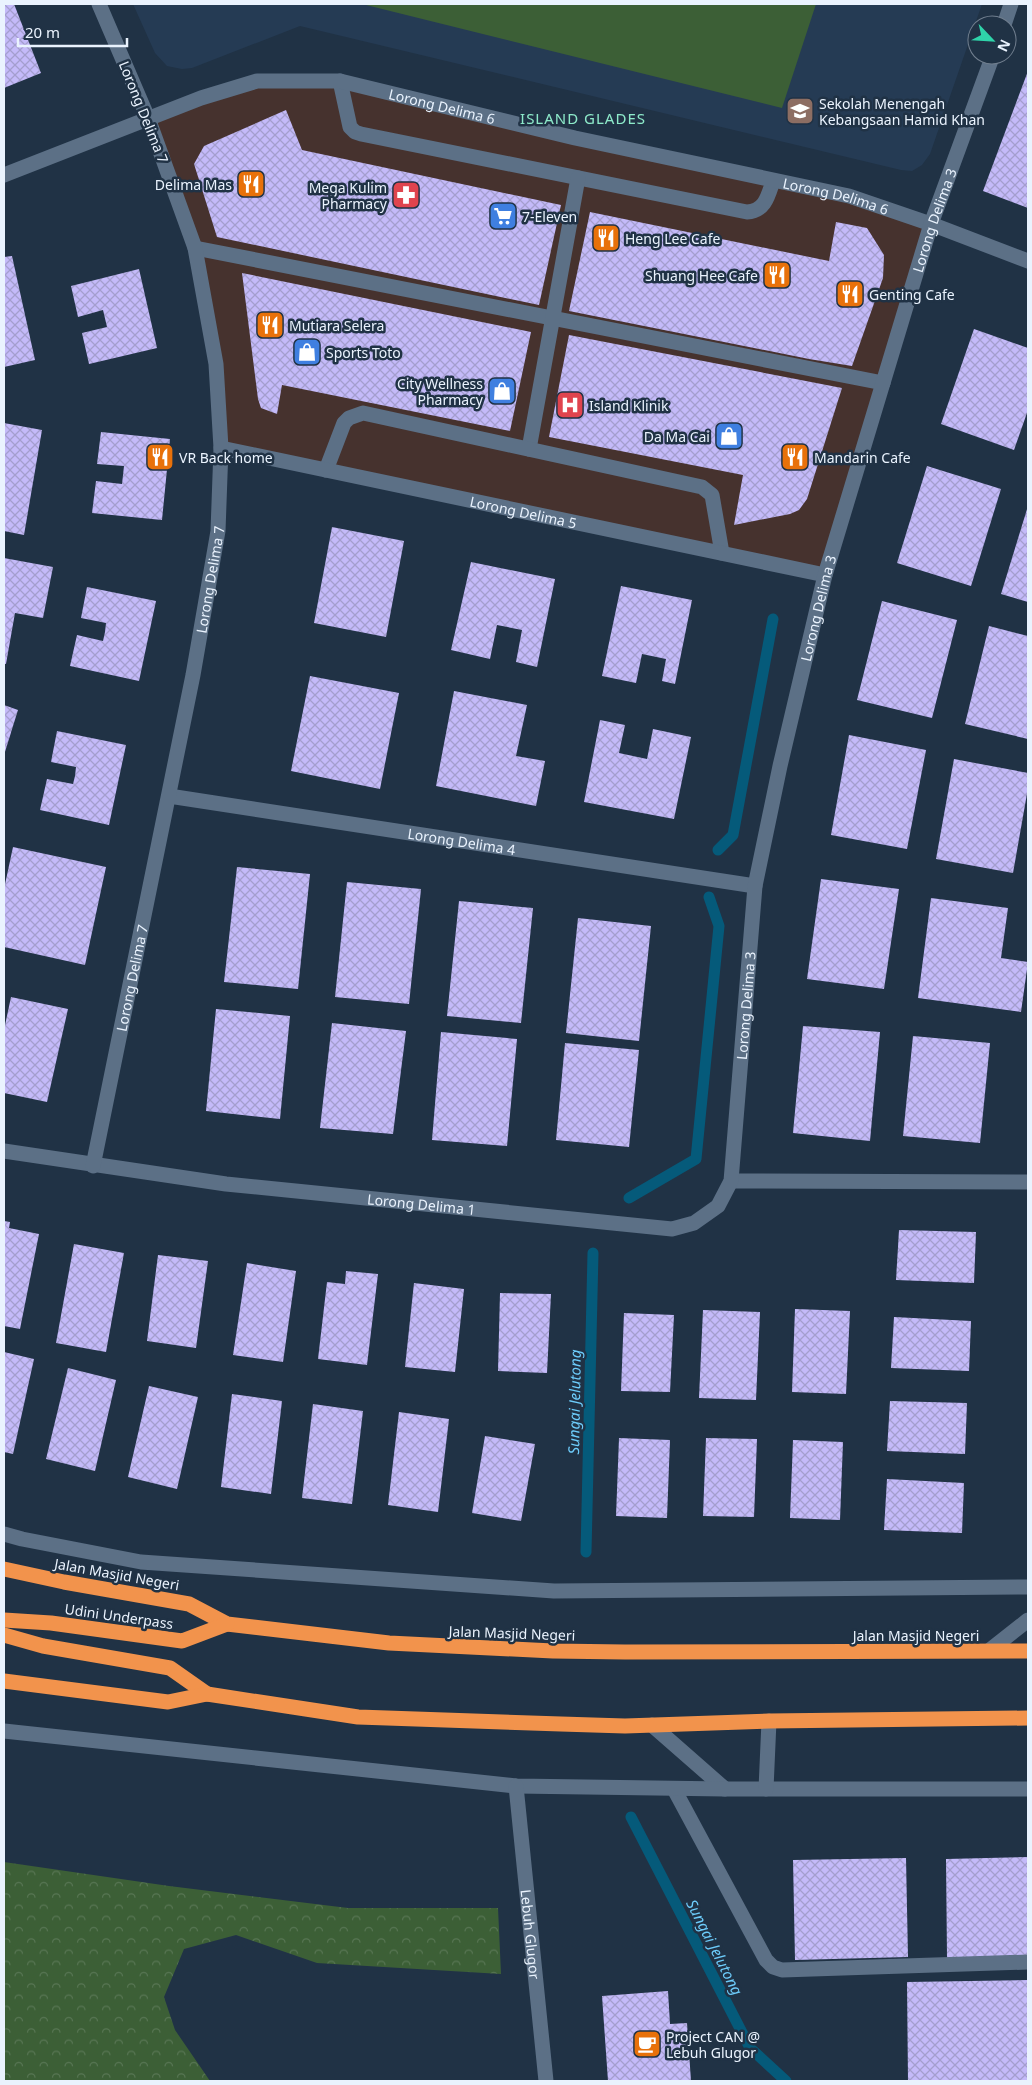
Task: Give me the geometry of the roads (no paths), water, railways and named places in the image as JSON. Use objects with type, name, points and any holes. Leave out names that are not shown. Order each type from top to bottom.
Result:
[{"type":"highway","name":"Jalan Masjid Negeri","points":[[4,1569],[64,1582],[189,1604],[227,1624],[389,1643],[553,1652],[1028,1651]]},
{"type":"highway","name":"Udini Underpass","points":[[4,1620],[51,1623],[182,1641],[227,1624]]},
{"type":"highway","points":[[4,1635],[43,1646],[170,1668],[207,1694]]},
{"type":"highway","points":[[4,1681],[168,1702],[207,1694],[358,1717],[652,1725],[769,1721],[1028,1718]]},
{"type":"street","name":"Lorong Delima 7","points":[[93,1166],[193,675],[218,531],[221,448],[216,364],[195,248],[148,118],[99,4]]},
{"type":"street","name":"Lorong Delima 3","points":[[731,1181],[755,886],[780,766],[825,575],[931,224],[989,65]]},
{"type":"street","name":"Lorong Delima 6","points":[[4,175],[201,98],[257,81],[340,81],[575,138],[849,196],[931,224],[1028,261]]},
{"type":"street","points":[[340,81],[348,122],[354,132],[748,212],[755,212],[761,208],[773,181]]},
{"type":"street","points":[[528,449],[578,178]]},
{"type":"street","points":[[195,248],[883,383]]},
{"type":"street","points":[[326,470],[344,423],[349,418],[363,412],[702,487],[712,495],[722,553]]},
{"type":"street","name":"Lorong Delima 5","points":[[221,448],[825,575]]},
{"type":"street","name":"Lorong Delima 4","points":[[169,796],[755,886]]},
{"type":"street","points":[[4,1152],[93,1166]]},
{"type":"street","name":"Lorong Delima 1","points":[[93,1166],[226,1184],[672,1229],[694,1223],[718,1206],[731,1181]]},
{"type":"street","points":[[731,1181],[1028,1182]]},
{"type":"street","points":[[4,1534],[141,1562],[554,1591],[1028,1587]]},
{"type":"street","points":[[990,1650],[1028,1620]]},
{"type":"street","points":[[766,1789],[769,1721]]},
{"type":"street","points":[[652,1725],[725,1789]]},
{"type":"street","points":[[4,1731],[516,1786],[725,1789],[1028,1789]]},
{"type":"street","name":"Lebuh Glugor","points":[[516,1786],[546,2081]]},
{"type":"street","points":[[674,1788],[766,1960],[773,1967],[782,1970],[1028,1962]]},
{"type":"waterway","points":[[718,850],[733,835],[773,619]]},
{"type":"waterway","points":[[629,1198],[696,1159],[719,926],[709,897]]},
{"type":"waterway","name":"Sungai Jelutong","points":[[586,1552],[593,1253]]},
{"type":"waterway","name":"Sungai Jelutong","points":[[631,1817],[750,2048],[786,2081]]},
{"type":"place","name":"Sekolah Menengah Kebangsaan Hamid Khan","points":[[800,111]]},
{"type":"place","name":"Delima Mas","points":[[251,184]]},
{"type":"place","name":"Mega Kulim Pharmacy","points":[[406,195]]},
{"type":"place","name":"7-Eleven","points":[[503,216]]},
{"type":"place","name":"Heng Lee Cafe","points":[[606,238]]},
{"type":"place","name":"Shuang Hee Cafe","points":[[777,275]]},
{"type":"place","name":"Genting Cafe","points":[[850,294]]},
{"type":"place","name":"Mutiara Selera","points":[[270,325]]},
{"type":"place","name":"Sports Toto","points":[[307,352]]},
{"type":"place","name":"City Wellness Pharmacy","points":[[502,391]]},
{"type":"place","name":"Island Klinik","points":[[570,405]]},
{"type":"place","name":"Da Ma Cai","points":[[729,436]]},
{"type":"place","name":"VR Back home","points":[[160,457]]},
{"type":"place","name":"Mandarin Cafe","points":[[795,457]]},
{"type":"place","name":"Project CAN @ Lebuh Glugor","points":[[647,2044]]},
{"type":"district","name":"ISLAND GLADES","points":[[583,118]]}]
